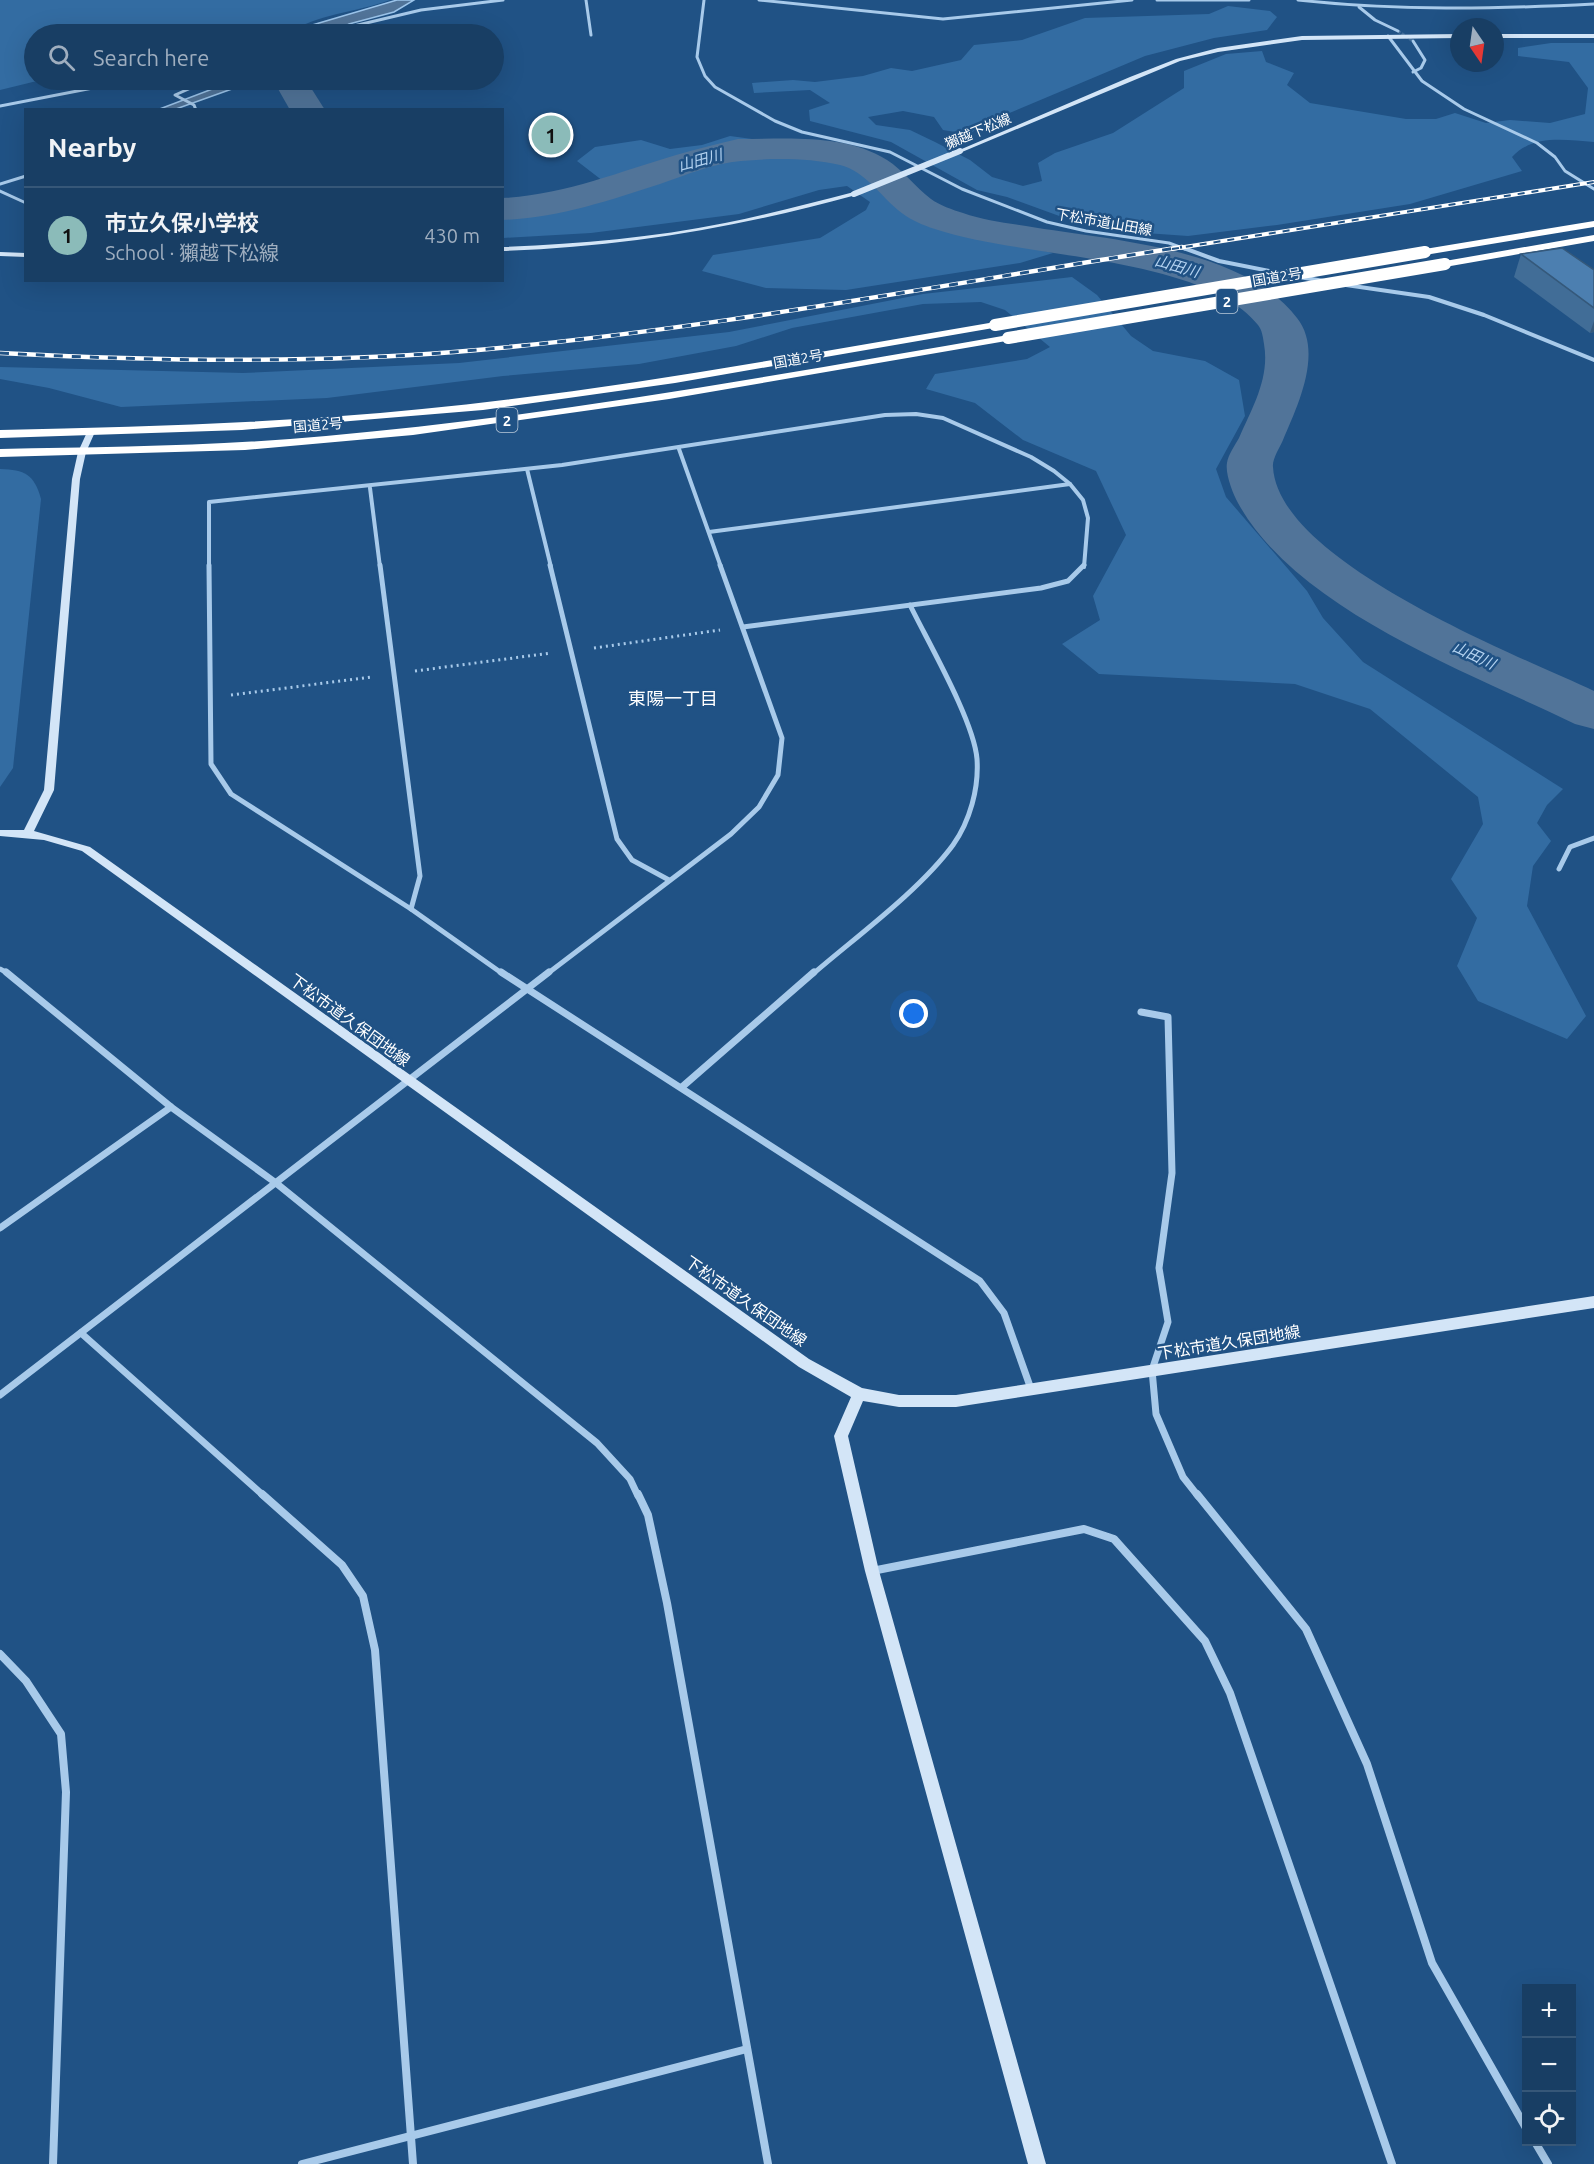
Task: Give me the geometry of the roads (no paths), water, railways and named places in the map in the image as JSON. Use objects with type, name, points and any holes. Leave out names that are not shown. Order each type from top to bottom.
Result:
[{"type":"highway","name":"国道2号","points":[[0,434],[327,421],[484,406],[662,381],[1594,224]]},
{"type":"highway","name":"国道2号","points":[[0,453],[82,452],[325,440],[493,422],[670,396],[1594,238]]},
{"type":"street","points":[[363,24],[421,10],[503,0]]},
{"type":"street","points":[[586,0],[591,35]]},
{"type":"street","name":"下松市道山田線","points":[[704,0],[697,57],[705,76],[715,87],[736,100],[802,132],[890,152],[971,193],[1047,222],[1096,233],[1169,243],[1220,261],[1259,270],[1429,297],[1484,315],[1594,360]]},
{"type":"street","points":[[759,0],[943,19],[1132,0]]},
{"type":"street","points":[[1157,0],[1249,0]]},
{"type":"street","points":[[1298,0],[1359,7],[1503,10],[1594,4]]},
{"type":"street","points":[[1359,7],[1375,20],[1398,31]]},
{"type":"street","points":[[1388,36],[1399,48],[1413,72],[1443,97],[1537,144],[1555,157],[1565,171],[1594,189]]},
{"type":"street","name":"獺越下松線","points":[[504,249],[613,242],[686,233],[746,223],[854,194],[1178,60],[1264,42],[1388,36],[1450,36]]},
{"type":"street","points":[[1504,36],[1594,36]]},
{"type":"street","points":[[1413,41],[1425,60],[1421,68],[1413,72]]},
{"type":"street","points":[[0,106],[82,90]]},
{"type":"street","points":[[184,90],[176,95],[178,98],[195,107]]},
{"type":"street","points":[[0,184],[24,177]]},
{"type":"street","points":[[0,191],[24,201]]},
{"type":"street","points":[[0,254],[24,255]]},
{"type":"street","points":[[743,627],[1041,588],[1068,581],[1084,567],[1088,518],[1083,500],[1070,484],[1031,458],[943,418],[916,414],[885,415],[679,449],[527,469],[370,488],[209,501],[211,764],[231,794],[411,909],[526,990],[682,1087],[980,1281],[1004,1313],[1030,1389]]},
{"type":"street","points":[[28,832],[49,790],[76,479],[82,452],[91,432]]},
{"type":"street","points":[[0,1395],[669,880],[739,825],[762,803],[779,773],[782,738],[679,449]]},
{"type":"street","points":[[527,469],[617,839],[632,860],[669,880]]},
{"type":"street","points":[[709,532],[1070,484]]},
{"type":"street","points":[[370,488],[420,876],[411,909]]},
{"type":"street","points":[[682,1087],[920,881],[954,844],[974,802],[977,758],[968,724],[910,605]]},
{"type":"street","name":"下松市道久保団地線","points":[[0,833],[28,832],[54,837],[86,849],[408,1082],[795,1356],[859,1394],[899,1401],[956,1401],[1594,1302]]},
{"type":"street","points":[[1559,869],[1565,850],[1580,840],[1594,838]]},
{"type":"street","points":[[0,969],[11,975],[171,1107],[276,1183],[597,1443],[630,1479],[648,1515],[667,1603],[768,2164]]},
{"type":"street","points":[[1141,1012],[1168,1017],[1172,1173],[1159,1268],[1168,1323],[1152,1370],[1156,1414],[1183,1477],[1306,1629],[1367,1764],[1432,1963],[1522,2119]]},
{"type":"street","points":[[0,1228],[171,1107]]},
{"type":"street","points":[[81,1333],[342,1565],[363,1596],[375,1650],[413,2164]]},
{"type":"street","points":[[859,1394],[842,1437],[872,1571],[1036,2164]]},
{"type":"street","points":[[872,1571],[1084,1529],[1113,1539],[1205,1641],[1230,1693],[1392,2164]]},
{"type":"street","points":[[0,1654],[26,1681],[62,1734],[66,1792],[53,2164]]},
{"type":"street","points":[[302,2164],[747,2049]]},
{"type":"street","points":[[1537,2146],[1548,2164]]},
{"type":"waterway","name":"山田川","points":[[294,90],[306,108]]},
{"type":"waterway","name":"山田川","points":[[504,209],[528,208],[587,196],[689,162],[738,150],[803,150],[851,156],[875,168],[919,208],[951,222],[992,232],[1153,259],[1213,276],[1256,300],[1281,324],[1287,354],[1283,389],[1249,465],[1257,495],[1273,523],[1333,579],[1412,626],[1594,712]]},
{"type":"tunnel","points":[[1398,31],[1413,41]]},
{"type":"railway","points":[[1172,249],[1594,182]]},
{"type":"railway","points":[[0,353],[113,358],[284,360],[454,352],[728,320],[1182,247]]},
{"type":"place","name":"市立久保小学校","points":[[551,135]]},
{"type":"district","name":"東陽一丁目","points":[[673,698]]}]
